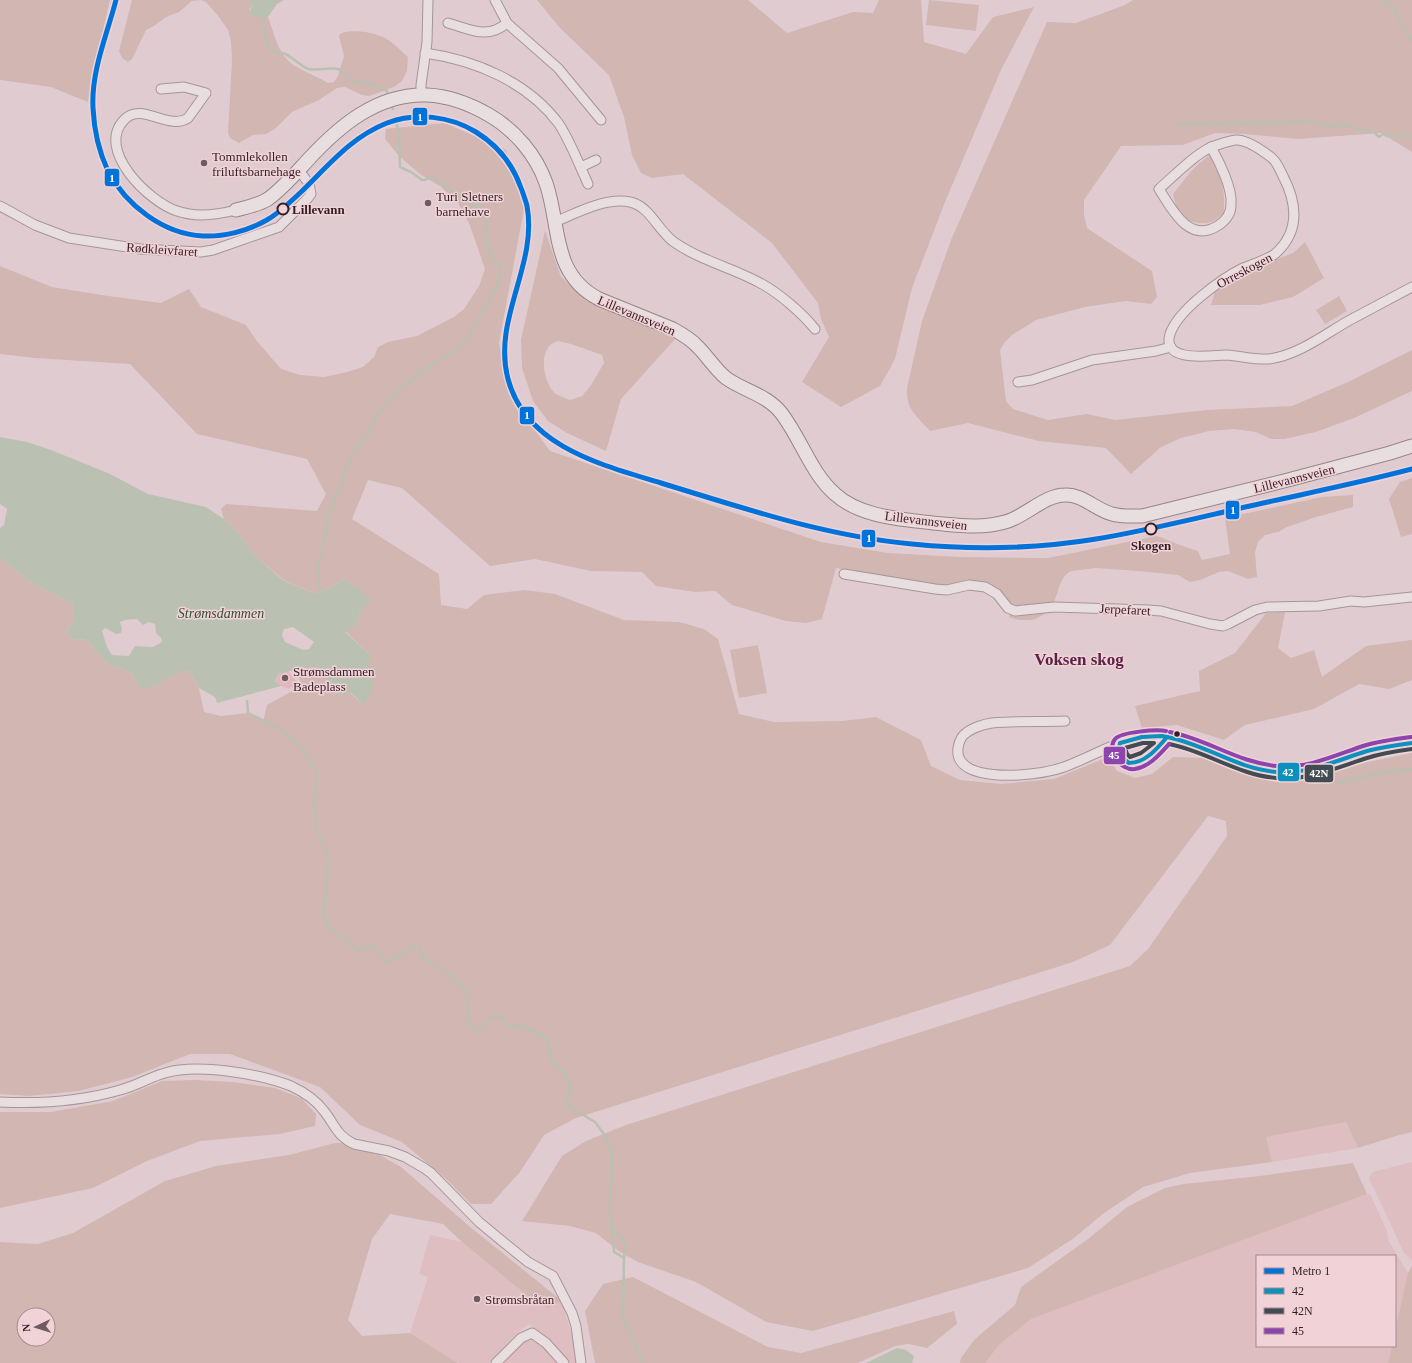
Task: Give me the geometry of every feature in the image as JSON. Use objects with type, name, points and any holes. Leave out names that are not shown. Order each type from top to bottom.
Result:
[{"type":"street","points":[[421,95],[428,26],[428,0]]},
{"type":"street","points":[[495,0],[506,22],[558,68],[601,120]]},
{"type":"street","points":[[448,23],[487,32],[499,29],[506,22]]},
{"type":"street","points":[[425,53],[478,66],[514,84],[531,95],[545,108],[558,124],[570,143],[588,184]]},
{"type":"street","name":"Lillevannsveien","points":[[161,89],[184,87],[206,93],[185,120],[176,122],[137,113],[128,116],[118,130],[116,143],[120,159],[138,185],[149,195],[168,208],[189,215],[208,215],[236,210],[267,200],[279,190],[331,137],[361,113],[392,99],[421,95],[450,98],[473,106],[499,121],[512,132],[529,151],[542,174],[549,192],[560,248],[572,277],[585,290],[599,299],[673,329],[690,339],[726,377],[768,400],[781,412],[820,476],[835,495],[847,503],[872,513],[888,517],[924,522],[982,526],[1006,522],[1017,518],[1048,499],[1065,494],[1074,496],[1112,514],[1129,517],[1142,516],[1299,477],[1412,446]]},
{"type":"street","name":"Orreskogen","points":[[1172,347],[1169,336],[1172,328],[1180,317],[1193,304],[1210,289],[1235,273],[1275,254],[1288,239],[1293,226],[1293,203],[1287,185],[1275,160],[1255,146],[1237,139],[1211,147],[1202,152],[1159,189],[1182,222],[1189,228],[1197,230],[1213,228],[1225,220],[1230,212],[1232,203],[1230,193],[1220,162],[1211,147]]},
{"type":"street","points":[[581,167],[596,160]]},
{"type":"street","name":"Rødkleivfaret","points":[[0,206],[35,225],[69,238],[140,249],[201,252],[213,250],[279,228],[311,194],[309,184],[299,170]]},
{"type":"street","points":[[555,222],[601,204],[622,201],[635,203],[652,218],[672,241],[687,250],[763,284],[809,321],[815,329]]},
{"type":"street","points":[[1018,382],[1045,376],[1092,360],[1156,351],[1172,347],[1174,351],[1184,356],[1231,356],[1268,359],[1278,357],[1302,348],[1412,287]]},
{"type":"street","name":"Jerpefaret","points":[[844,574],[942,590],[969,585],[979,586],[992,590],[1008,608],[1015,611],[1054,607],[1148,610],[1161,611],[1223,626],[1255,610],[1267,607],[1319,606],[1351,601],[1364,602],[1412,597]]},
{"type":"street","points":[[1065,721],[990,723],[975,728],[966,732],[958,744],[957,751],[959,759],[964,766],[975,771],[1007,775],[1021,775],[1064,767],[1120,743],[1143,736],[1174,738],[1195,744],[1253,767],[1269,771],[1289,772],[1316,768],[1381,748],[1412,743]]},
{"type":"street","points":[[0,1102],[38,1104],[104,1094],[132,1086],[165,1073],[182,1070],[213,1070],[238,1073],[279,1082],[292,1087],[307,1094],[314,1100],[325,1112],[336,1130],[349,1141],[354,1144],[389,1151],[410,1160],[431,1173],[480,1222],[502,1241],[528,1262],[553,1276],[572,1313],[576,1326],[581,1363]]},
{"type":"street","points":[[496,1363],[521,1338],[532,1333],[546,1343],[564,1363]]},
{"type":"shaded area","points":[[0,0],[110,0],[92,77],[88,102],[51,87],[0,80]]},
{"type":"shaded area","points":[[132,0],[201,0],[192,1],[179,12],[166,17],[146,30],[132,59],[128,62],[122,58],[119,51]]},
{"type":"shaded area","points":[[201,0],[244,0],[251,2],[253,4],[249,10],[254,17],[268,17],[278,45],[285,58],[297,67],[328,83],[334,82],[338,76],[344,56],[339,36],[341,33],[346,32],[358,31],[369,33],[388,40],[408,57],[407,71],[402,81],[394,87],[369,96],[362,95],[345,87],[337,88],[319,100],[292,112],[276,128],[266,134],[253,135],[239,143],[230,138],[228,133],[232,60],[231,41],[228,30],[219,17],[206,2]]},
{"type":"shaded area","points":[[537,0],[748,0],[787,33],[853,12],[873,13],[879,0],[921,0],[924,42],[966,54],[993,17],[1034,7],[1001,70],[945,202],[912,288],[895,359],[880,386],[841,407],[802,382],[829,337],[821,319],[818,303],[772,243],[683,174],[652,178],[641,173],[632,155],[624,117],[609,75],[560,28]]},
{"type":"shaded area","points":[[929,0],[979,5],[976,31],[926,25]]},
{"type":"shaded area","points":[[1133,0],[1412,0],[1412,152],[1381,133],[1298,139],[1215,133],[1183,145],[1121,146],[1084,200],[1084,215],[1087,228],[1152,271],[1157,297],[1151,304],[1126,301],[1085,307],[1036,320],[1012,335],[1000,350],[1006,401],[1013,409],[1048,420],[1087,414],[1115,420],[1207,410],[1292,406],[1348,382],[1412,350],[1412,391],[1354,418],[1316,432],[1284,439],[1271,439],[1256,432],[1234,429],[1209,431],[1181,438],[1161,447],[1131,474],[1106,448],[1039,441],[968,423],[930,431],[913,412],[908,402],[907,388],[922,321],[951,240],[1047,22],[1076,23],[1125,5]]},
{"type":"shaded area","points":[[445,123],[506,150],[524,209],[499,343],[509,394],[550,451],[821,542],[888,553],[960,557],[1048,558],[1157,536],[1198,551],[1202,560],[1230,554],[1225,518],[1322,497],[1353,495],[1353,507],[1316,517],[1287,527],[1278,532],[1265,535],[1258,542],[1255,552],[1257,577],[1248,579],[1228,571],[1219,572],[1200,580],[1190,582],[1178,575],[1138,571],[1096,568],[1071,571],[1062,580],[1053,605],[1049,611],[1032,620],[1018,620],[1009,617],[1009,605],[993,588],[937,587],[836,568],[822,619],[806,623],[786,621],[732,605],[715,591],[695,592],[656,586],[642,572],[591,571],[535,559],[490,566],[402,488],[368,480],[352,519],[439,574],[441,605],[467,609],[484,595],[525,590],[555,594],[624,620],[679,622],[704,629],[718,639],[739,714],[774,722],[842,721],[876,717],[921,740],[931,766],[960,780],[1001,784],[1054,779],[1108,757],[1117,771],[1135,778],[1152,774],[1173,757],[1202,758],[1254,777],[1277,782],[1304,781],[1368,762],[1412,753],[1412,1132],[1358,1148],[1346,1122],[1266,1137],[1272,1162],[1190,1173],[1143,1187],[1104,1213],[1074,1238],[1028,1268],[813,1331],[766,1322],[696,1282],[638,1262],[620,1252],[596,1233],[570,1226],[522,1221],[562,1156],[586,1141],[626,1125],[1130,966],[1148,949],[1227,836],[1226,821],[1208,816],[1110,945],[1073,962],[576,1118],[544,1135],[520,1172],[491,1204],[471,1204],[446,1179],[402,1142],[360,1125],[320,1087],[230,1054],[190,1054],[132,1077],[79,1091],[29,1096],[0,1094],[0,558],[32,583],[72,603],[75,618],[66,633],[72,639],[87,640],[108,664],[132,673],[141,689],[157,684],[189,670],[199,688],[204,712],[221,716],[248,713],[263,722],[267,705],[294,690],[301,683],[299,678],[303,668],[318,667],[340,695],[350,693],[364,705],[369,654],[345,631],[356,625],[360,612],[370,600],[346,579],[316,594],[285,581],[256,557],[240,535],[224,519],[221,509],[226,504],[317,511],[326,494],[307,459],[197,434],[130,364],[35,358],[0,354],[0,266],[52,287],[161,303],[189,289],[201,307],[246,325],[256,340],[281,369],[300,375],[324,377],[363,367],[374,357],[378,347],[388,342],[417,336],[454,317],[464,309],[479,286],[485,269],[469,223],[458,203],[440,186],[421,175],[399,156],[385,139],[386,129]]},
{"type":"shaded area","points":[[1209,155],[1220,175],[1222,182],[1224,212],[1215,220],[1207,223],[1187,221],[1176,206],[1173,194],[1192,170]]},
{"type":"shaded area","points":[[545,231],[561,277],[587,301],[632,319],[675,339],[621,399],[606,451],[567,433],[548,421],[533,401],[522,368],[521,340]],"holes":[[[558,341],[602,355],[604,363],[591,385],[582,396],[570,400],[553,391],[546,378],[544,363],[547,349],[552,344]]]},
{"type":"shaded area","points":[[1305,242],[1324,278],[1293,297],[1260,305],[1211,305],[1215,292],[1262,265],[1293,253]]},
{"type":"shaded area","points":[[1339,296],[1347,311],[1325,324],[1316,310]]},
{"type":"shaded area","points":[[1412,478],[1412,534],[1401,537],[1389,499],[1400,482]]},
{"type":"shaded area","points":[[1285,612],[1278,648],[1291,658],[1314,650],[1322,677],[1366,646],[1412,640],[1412,680],[1389,689],[1359,684],[1314,709],[1245,725],[1224,740],[1177,725],[1142,728],[1135,706],[1200,691],[1199,671],[1235,653],[1266,613]]},
{"type":"shaded area","points":[[758,645],[767,693],[739,698],[730,650]]},
{"type":"shaded area","points":[[195,1080],[232,1082],[275,1088],[301,1098],[316,1114],[315,1126],[280,1134],[200,1141],[147,1161],[93,1188],[0,1208],[0,1112],[51,1112],[113,1101],[162,1081]]},
{"type":"shaded area","points":[[1346,1122],[1358,1148],[1272,1162],[1266,1137]]},
{"type":"shaded area","points":[[335,1143],[360,1144],[401,1167],[469,1226],[562,1301],[548,1308],[529,1297],[462,1242],[443,1224],[390,1214],[372,1239],[348,1320],[362,1336],[410,1333],[458,1363],[0,1363],[0,1242],[38,1244],[73,1233],[165,1181],[216,1166],[289,1155]]},
{"type":"shaded area","points":[[1412,1162],[1412,1260],[1404,1253],[1369,1178],[1373,1172]]},
{"type":"shaded area","points":[[1353,1163],[1367,1194],[1031,1319],[999,1345],[985,1363],[960,1363],[961,1358],[975,1339],[1015,1305],[1021,1287],[1088,1239],[1127,1207],[1165,1188],[1184,1184],[1260,1176]]},
{"type":"shaded area","points":[[1367,1194],[1370,1194],[1386,1229],[1389,1242],[1408,1273],[1396,1326],[1396,1255],[1256,1255],[1256,1347],[1392,1347],[1388,1363],[985,1363],[999,1345],[1031,1319]]},
{"type":"shaded area","name":"Strømsbråtan","points":[[430,1235],[462,1242],[529,1297],[548,1308],[562,1301],[578,1357],[578,1363],[571,1363],[529,1324],[519,1331],[489,1363],[458,1363],[410,1333],[428,1277],[419,1274]]},
{"type":"shaded area","points":[[1412,1266],[1412,1363],[1388,1363],[1392,1347],[1396,1347],[1396,1326],[1408,1273]]},
{"type":"shaded area","points":[[633,1277],[768,1347],[801,1353],[954,1311],[957,1324],[927,1348],[908,1344],[895,1346],[858,1363],[595,1363],[585,1311],[603,1284]]},
{"type":"shaded area","name":"Strømsbråtan","points":[[527,1336],[531,1336],[551,1354],[558,1363],[500,1363]]},
{"type":"sand","name":"Strømsdammen Badeplass","points":[[288,671],[297,682],[290,689],[275,682],[278,674]]},
{"type":"water","points":[[244,0],[284,0],[277,4],[268,17],[260,18],[251,16],[249,12],[253,4]]},
{"type":"water","name":"Strømsdammen","points":[[0,437],[27,442],[51,450],[108,473],[148,494],[206,507],[224,519],[240,535],[256,557],[284,581],[316,594],[346,579],[371,600],[360,612],[356,625],[345,632],[369,654],[373,688],[364,705],[351,693],[340,695],[318,667],[303,668],[278,674],[275,681],[281,686],[217,703],[215,697],[199,688],[189,670],[141,690],[132,673],[108,664],[87,640],[72,639],[66,633],[75,618],[72,603],[32,583],[0,558],[0,528],[4,525],[7,509],[0,504]],"holes":[[[137,619],[143,625],[149,622],[155,624],[156,633],[161,638],[162,642],[153,647],[135,646],[129,656],[112,655],[107,647],[102,631],[105,628],[116,634],[121,633],[122,629],[120,622]],[[293,627],[314,642],[309,649],[303,650],[285,642],[282,635],[284,629]]]},
{"type":"water","points":[[897,1348],[906,1350],[914,1356],[912,1363],[866,1363]]},
{"type":"waterway","points":[[1381,0],[1394,8],[1403,28],[1412,41]]},
{"type":"waterway","points":[[264,17],[266,41],[272,50],[286,54],[306,68],[314,70],[332,68],[337,69],[346,74],[348,80],[375,85],[386,90],[387,92]]},
{"type":"waterway","points":[[391,105],[393,109]]},
{"type":"waterway","points":[[320,592],[317,567],[327,531],[329,511],[337,493],[341,488],[344,473],[352,455],[370,430],[377,415],[400,388],[439,360],[453,352],[468,337],[498,285],[501,268],[493,259],[488,248],[488,236],[482,208],[460,199],[455,192],[439,182],[435,177],[431,176],[425,180],[422,180],[411,172],[400,167],[399,136],[396,120]]},
{"type":"waterway","points":[[1178,124],[1276,123],[1309,121],[1326,126],[1346,125],[1361,130],[1374,132],[1379,137],[1383,134],[1387,136],[1412,136]]},
{"type":"waterway","points":[[247,701],[248,713],[278,728],[299,744],[317,772],[314,801],[316,827],[328,856],[326,895],[323,910],[329,927],[358,950],[373,946],[385,962],[402,955],[412,947],[420,948],[424,958],[448,973],[466,991],[470,1026],[478,1031],[491,1018],[500,1016],[510,1027],[525,1027],[547,1039],[551,1060],[567,1076],[571,1093],[567,1097],[568,1106],[595,1122],[604,1134],[612,1152],[610,1208],[614,1252],[624,1258],[623,1318],[643,1363]]},
{"type":"waterway","points":[[1338,783],[1384,772],[1412,769]]},
{"type":"waterway","points":[[612,1226],[623,1240],[625,1246],[624,1258]]},
{"type":"metro line","name":"1","points":[[116,0],[100,53],[94,80],[94,124],[102,156],[108,171],[135,206],[147,216],[174,230],[188,234],[211,236],[235,233],[258,225],[284,208],[351,144],[362,136],[387,123],[421,117],[444,119],[455,122],[476,132],[491,143],[514,171],[527,205],[529,228],[522,271],[510,313],[506,335],[505,357],[508,379],[517,402],[531,421],[549,437],[569,450],[615,469],[785,520],[848,535],[912,544],[981,548],[1050,545],[1114,536],[1348,485],[1412,469]]},
{"type":"transit line","name":"45","points":[[1166,731],[1155,730],[1139,732],[1119,737],[1115,739],[1113,744],[1113,754],[1124,767],[1135,769],[1150,763],[1169,744]]},
{"type":"transit line","name":"45","points":[[1170,732],[1184,735],[1236,756],[1263,764],[1277,766],[1310,763],[1363,746],[1393,739],[1411,737]]},
{"type":"transit line","name":"42","points":[[1162,736],[1167,737],[1155,750],[1140,761],[1129,763],[1124,759],[1119,749],[1120,743],[1142,737],[1162,736]]},
{"type":"transit line","name":"42","points":[[1167,737],[1195,745],[1250,767],[1278,772],[1312,769],[1367,751],[1412,743]]},
{"type":"transit line","name":"42N","points":[[1143,743],[1154,743],[1141,753],[1130,757],[1127,754],[1125,748],[1143,743]]},
{"type":"transit line","name":"42N","points":[[1169,744],[1183,747],[1235,768],[1262,776],[1276,778],[1311,775],[1378,755],[1412,749]]},
{"type":"place","name":"Tommlekollen friluftsbarnehage","points":[[204,163]]},
{"type":"place","name":"Turi Sletners barnehave","points":[[428,203]]},
{"type":"place","name":"Lillevann","points":[[283,209]]},
{"type":"place","name":"Skogen","points":[[1151,529]]},
{"type":"place","name":"Strømsdammen Badeplass","points":[[285,678]]},
{"type":"place","name":"Strømsbråtan","points":[[477,1299]]},
{"type":"district","name":"Voksen skog","points":[[1079,659]]}]
